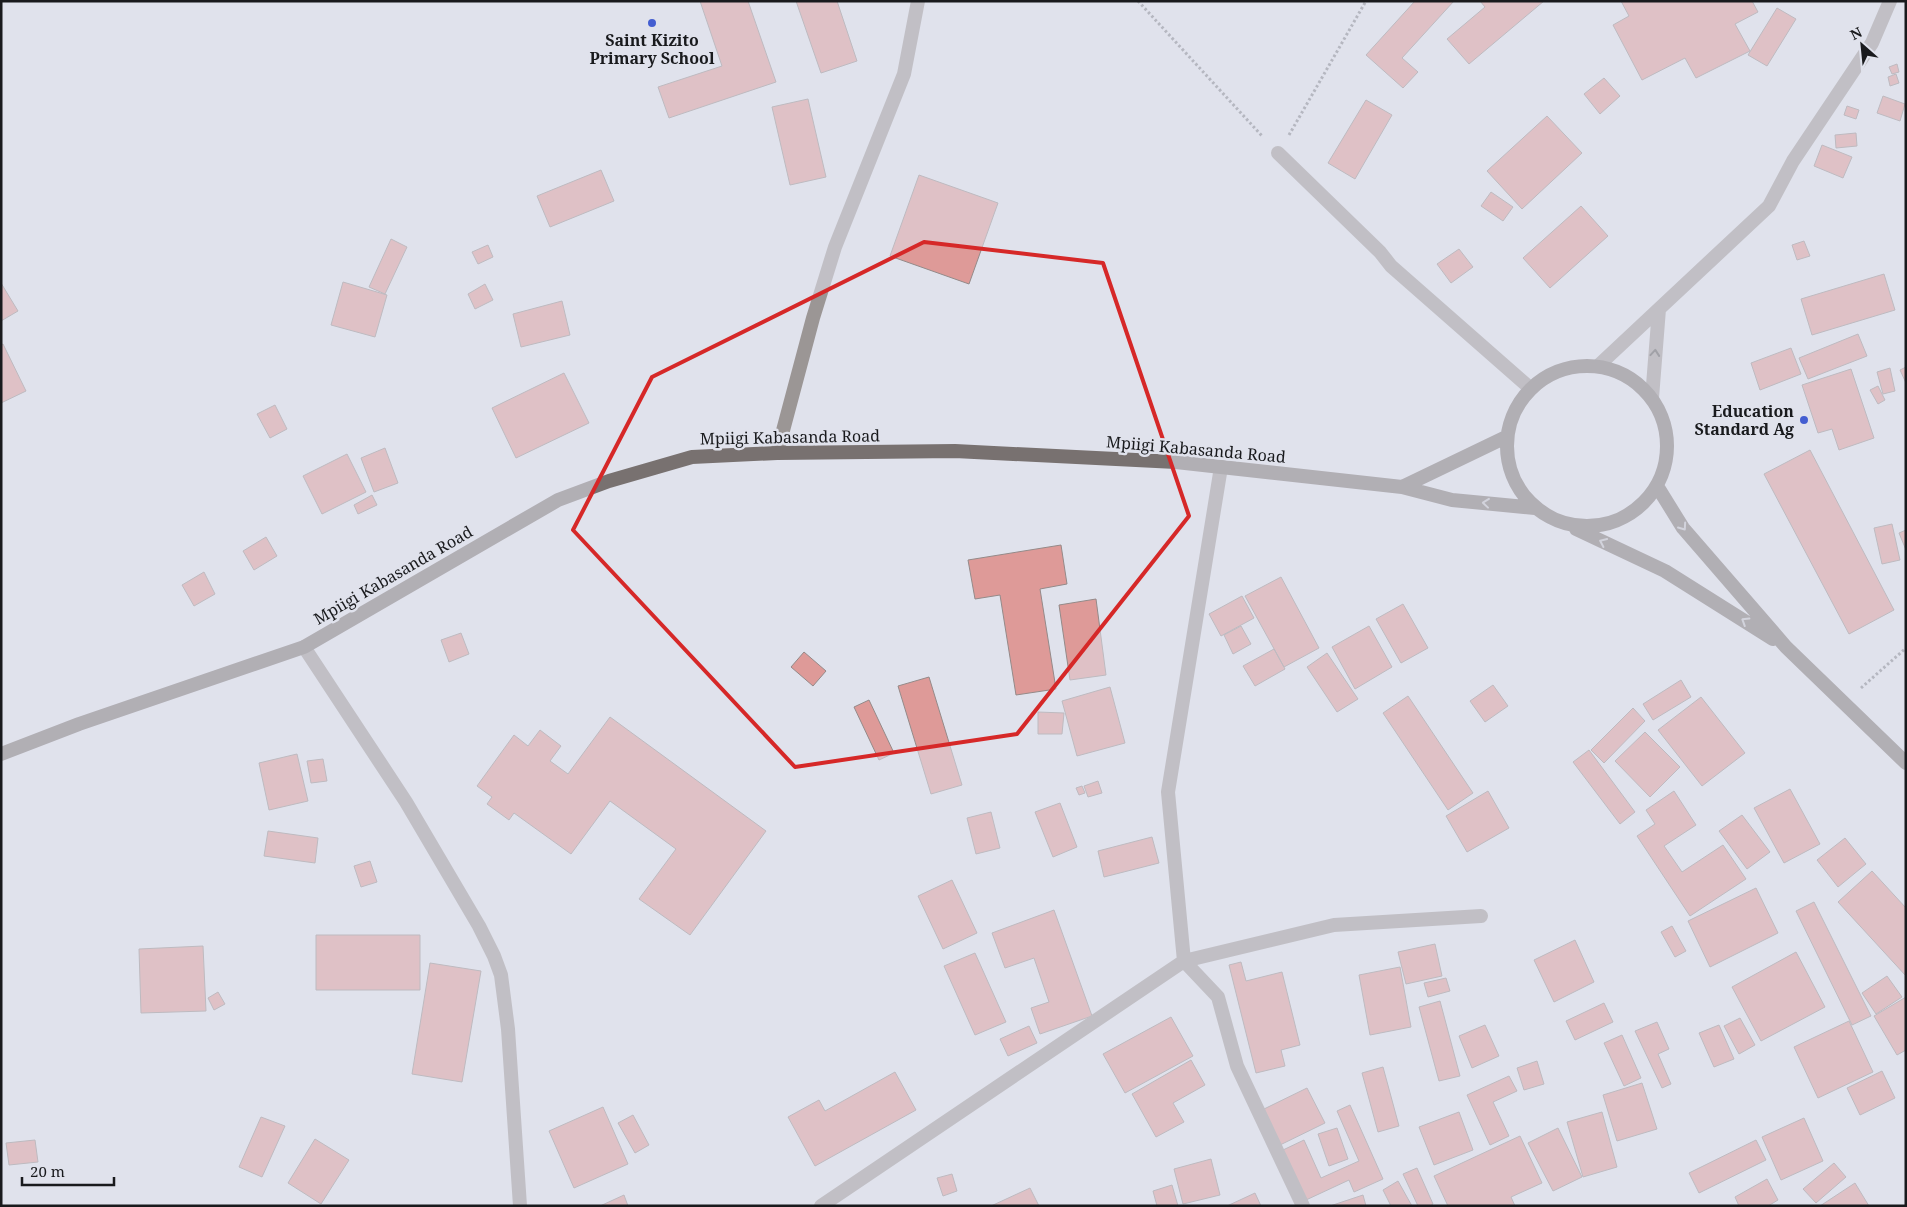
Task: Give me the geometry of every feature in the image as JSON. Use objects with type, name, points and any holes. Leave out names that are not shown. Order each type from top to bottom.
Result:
[{"type":"main road","points":[[1566,524],[1587,527],[1608,524],[1628,516],[1644,502],[1657,486],[1666,464],[1668,441],[1663,418],[1652,398],[1637,383],[1619,372],[1598,366],[1574,366],[1550,374],[1530,388],[1514,410],[1506,437],[1507,464],[1517,488],[1535,508],[1549,518],[1566,524],[1665,571],[1786,647]]},
{"type":"main road","points":[[1402,487],[1506,437]]},
{"type":"main road","name":"Mpiigi Kabasanda Road","points":[[1,754],[78,724],[304,647],[558,500],[609,481],[692,456],[955,451],[1176,462],[1402,487],[1452,500],[1535,508]]},
{"type":"main road","points":[[1657,486],[1683,528],[1786,647],[1906,763]]},
{"type":"street","points":[[777,453],[813,318],[835,246],[904,74],[918,1]]},
{"type":"street","points":[[1598,366],[1769,206],[1793,161],[1872,43],[1890,1]]},
{"type":"street","points":[[1278,153],[1380,252],[1391,266],[1530,388]]},
{"type":"street","points":[[1652,398],[1659,309]]},
{"type":"street","points":[[1221,467],[1168,792],[1184,961],[1218,997],[1237,1066],[1303,1206]]},
{"type":"street","points":[[304,647],[406,802],[479,926],[494,956],[502,982],[508,1029],[520,1206]]},
{"type":"street","points":[[820,1206],[1184,961],[1334,925],[1481,916]]},
{"type":"path","points":[[1138,1],[1278,153],[1366,1]]},
{"type":"path","points":[[1843,703],[1906,648]]},
{"type":"highlighted area","points":[[924,242],[1103,263],[1189,516],[1017,734],[795,767],[573,530],[652,377]]},
{"type":"building","points":[[700,1],[748,1],[776,82],[669,118],[658,87],[722,66]]},
{"type":"building","points":[[796,1],[837,1],[857,61],[821,73]]},
{"type":"building","points":[[1415,1],[1454,1],[1402,58],[1418,72],[1403,88],[1366,55]]},
{"type":"building","points":[[1480,1],[1544,1],[1469,64],[1447,39],[1485,7]]},
{"type":"building","points":[[1621,1],[1752,1],[1758,12],[1735,24],[1750,51],[1696,78],[1685,58],[1642,80],[1613,25],[1629,16]]},
{"type":"building","points":[[1777,8],[1796,19],[1767,66],[1748,55]]},
{"type":"building","points":[[1897,64],[1899,72],[1892,74],[1889,67]]},
{"type":"building","points":[[1896,74],[1899,83],[1890,86],[1888,77]]},
{"type":"building","points":[[1604,78],[1620,96],[1600,114],[1584,94]]},
{"type":"building","points":[[1883,96],[1905,104],[1900,121],[1877,113]]},
{"type":"building","points":[[808,99],[826,177],[790,185],[772,107]]},
{"type":"building","points":[[1366,100],[1392,115],[1355,179],[1328,163]]},
{"type":"building","points":[[1847,106],[1859,110],[1856,119],[1844,115]]},
{"type":"building","points":[[1547,116],[1582,153],[1522,209],[1487,171]]},
{"type":"building","points":[[1856,133],[1857,146],[1836,148],[1835,135]]},
{"type":"building","points":[[1822,145],[1852,157],[1843,178],[1814,166]]},
{"type":"building","points":[[601,170],[614,201],[550,227],[537,196]]},
{"type":"building","points":[[919,175],[998,203],[969,284],[890,256]]},
{"type":"building","points":[[1491,192],[1513,207],[1503,221],[1481,206]]},
{"type":"building","points":[[1581,206],[1608,236],[1550,288],[1523,258]]},
{"type":"building","points":[[391,239],[407,247],[385,294],[369,287]]},
{"type":"building","points":[[1804,241],[1810,256],[1797,260],[1792,245]]},
{"type":"building","points":[[488,245],[493,257],[478,264],[472,252]]},
{"type":"building","points":[[1459,249],[1473,267],[1451,283],[1437,264]]},
{"type":"building","points":[[1884,274],[1895,310],[1812,335],[1801,299]]},
{"type":"building","points":[[343,282],[387,295],[375,337],[331,325]]},
{"type":"building","points":[[1,283],[18,311],[1,321]]},
{"type":"building","points":[[485,284],[493,300],[475,309],[468,294]]},
{"type":"building","points":[[562,301],[570,335],[521,347],[513,314]]},
{"type":"building","points":[[1858,334],[1867,356],[1808,379],[1799,358]]},
{"type":"building","points":[[3,344],[26,391],[1,403],[1,345]]},
{"type":"building","points":[[1791,348],[1801,374],[1760,390],[1751,363]]},
{"type":"building","points":[[1906,367],[1906,383],[1900,370]]},
{"type":"building","points":[[1890,368],[1895,391],[1883,394],[1877,372]]},
{"type":"building","points":[[1851,369],[1874,438],[1839,450],[1832,429],[1818,433],[1802,385]]},
{"type":"building","points":[[564,373],[589,423],[516,458],[492,408]]},
{"type":"building","points":[[1878,386],[1885,400],[1878,404],[1870,390]]},
{"type":"building","points":[[275,405],[287,429],[270,438],[257,414]]},
{"type":"building","points":[[385,448],[398,483],[374,492],[361,458]]},
{"type":"building","points":[[1810,450],[1894,610],[1849,634],[1764,474]]},
{"type":"building","points":[[347,454],[366,492],[322,514],[303,476]]},
{"type":"building","points":[[372,495],[377,505],[358,514],[354,505]]},
{"type":"building","points":[[1892,524],[1900,560],[1882,564],[1874,528]]},
{"type":"building","points":[[1906,530],[1906,550],[1899,533]]},
{"type":"building","points":[[266,537],[277,556],[254,570],[243,551]]},
{"type":"building","points":[[1061,545],[1067,584],[1040,589],[1056,689],[1016,695],[1000,595],[975,599],[968,560]]},
{"type":"building","points":[[204,572],[215,594],[194,606],[182,585]]},
{"type":"building","points":[[1281,577],[1319,648],[1284,667],[1245,596]]},
{"type":"building","points":[[1242,596],[1254,618],[1221,636],[1209,614]]},
{"type":"building","points":[[1096,599],[1106,675],[1070,680],[1059,605]]},
{"type":"building","points":[[1403,604],[1428,648],[1401,663],[1376,619]]},
{"type":"building","points":[[1241,626],[1251,644],[1233,654],[1224,635]]},
{"type":"building","points":[[1369,626],[1392,667],[1355,689],[1332,647]]},
{"type":"building","points":[[461,633],[469,654],[449,662],[441,640]]},
{"type":"building","points":[[1274,649],[1285,669],[1255,686],[1243,666]]},
{"type":"building","points":[[804,652],[826,671],[813,686],[791,667]]},
{"type":"building","points":[[1327,653],[1358,699],[1337,712],[1307,667]]},
{"type":"building","points":[[929,677],[962,785],[931,794],[898,686]]},
{"type":"building","points":[[1681,680],[1691,697],[1653,720],[1643,704]]},
{"type":"building","points":[[1493,685],[1508,706],[1485,722],[1470,701]]},
{"type":"building","points":[[1110,687],[1125,743],[1077,756],[1062,701]]},
{"type":"building","points":[[1408,696],[1473,793],[1448,810],[1383,713]]},
{"type":"building","points":[[1701,697],[1745,753],[1702,786],[1658,730]]},
{"type":"building","points":[[869,700],[894,753],[879,760],[854,707]]},
{"type":"building","points":[[1633,708],[1645,721],[1604,763],[1591,750]]},
{"type":"building","points":[[1038,712],[1064,713],[1062,734],[1038,734]]},
{"type":"building","points":[[610,717],[766,831],[690,935],[639,899],[676,849],[610,801],[571,854],[514,813],[509,820],[487,804],[492,797],[477,786],[514,735],[528,746],[540,730],[561,746],[550,761],[568,774]]},
{"type":"building","points":[[1645,732],[1680,767],[1650,797],[1615,761]]},
{"type":"building","points":[[1589,750],[1635,812],[1620,824],[1573,762]]},
{"type":"building","points":[[297,754],[308,801],[269,810],[259,763]]},
{"type":"building","points":[[323,759],[327,781],[311,783],[307,761]]},
{"type":"building","points":[[1098,781],[1102,793],[1088,797],[1084,786]]},
{"type":"building","points":[[1082,786],[1085,793],[1079,795],[1076,788]]},
{"type":"building","points":[[1790,789],[1820,844],[1784,863],[1754,808]]},
{"type":"building","points":[[1488,791],[1509,828],[1467,852],[1446,816]]},
{"type":"building","points":[[1674,791],[1696,825],[1664,846],[1682,872],[1723,845],[1746,879],[1690,916],[1637,836],[1655,824],[1646,810]]},
{"type":"building","points":[[1060,803],[1077,847],[1053,857],[1035,812]]},
{"type":"building","points":[[991,812],[1000,848],[976,854],[967,818]]},
{"type":"building","points":[[1742,815],[1770,852],[1747,869],[1719,831]]},
{"type":"building","points":[[268,831],[318,838],[315,863],[264,856]]},
{"type":"building","points":[[1152,837],[1159,863],[1104,877],[1098,851]]},
{"type":"building","points":[[1845,838],[1866,864],[1838,887],[1817,860]]},
{"type":"building","points":[[370,861],[377,882],[361,887],[354,866]]},
{"type":"building","points":[[1872,871],[1906,908],[1906,976],[1838,902]]},
{"type":"building","points":[[952,880],[977,933],[943,949],[918,896]]},
{"type":"building","points":[[1756,888],[1778,933],[1710,967],[1688,921]]},
{"type":"building","points":[[1814,902],[1871,1016],[1852,1025],[1796,911]]},
{"type":"building","points":[[1054,910],[1092,1016],[1040,1034],[1031,1008],[1049,1002],[1034,958],[1005,968],[992,933]]},
{"type":"building","points":[[1672,926],[1686,951],[1675,957],[1661,932]]},
{"type":"building","points":[[316,935],[420,935],[420,990],[316,990]]},
{"type":"building","points":[[1575,940],[1594,982],[1554,1002],[1534,960]]},
{"type":"building","points":[[1435,944],[1442,976],[1406,984],[1398,952]]},
{"type":"building","points":[[203,946],[206,1011],[141,1013],[139,949]]},
{"type":"building","points":[[1796,952],[1825,1007],[1761,1041],[1732,987]]},
{"type":"building","points":[[975,953],[1006,1022],[975,1035],[944,966]]},
{"type":"building","points":[[1241,962],[1246,981],[1282,972],[1300,1045],[1281,1050],[1285,1066],[1256,1073],[1229,965]]},
{"type":"building","points":[[430,963],[481,971],[462,1082],[412,1074]]},
{"type":"building","points":[[1400,967],[1411,1027],[1370,1035],[1359,975]]},
{"type":"building","points":[[1887,976],[1902,997],[1876,1014],[1862,993]]},
{"type":"building","points":[[1446,978],[1450,991],[1428,997],[1424,983]]},
{"type":"building","points":[[218,992],[225,1004],[214,1010],[208,998]]},
{"type":"building","points":[[1906,997],[1906,1050],[1897,1055],[1874,1016]]},
{"type":"building","points":[[1440,1001],[1460,1076],[1439,1081],[1419,1007]]},
{"type":"building","points":[[1604,1003],[1613,1022],[1575,1040],[1566,1021]]},
{"type":"building","points":[[1171,1017],[1193,1056],[1125,1093],[1103,1054]]},
{"type":"building","points":[[1740,1018],[1755,1045],[1739,1054],[1724,1026]]},
{"type":"building","points":[[1849,1021],[1873,1072],[1818,1098],[1794,1047]]},
{"type":"building","points":[[1657,1022],[1669,1049],[1658,1054],[1671,1084],[1662,1088],[1635,1031]]},
{"type":"building","points":[[1485,1025],[1499,1056],[1472,1068],[1459,1036]]},
{"type":"building","points":[[1719,1025],[1734,1059],[1714,1067],[1699,1033]]},
{"type":"building","points":[[1029,1026],[1037,1043],[1008,1056],[1000,1039]]},
{"type":"building","points":[[1622,1035],[1641,1078],[1624,1086],[1604,1043]]},
{"type":"building","points":[[1191,1060],[1205,1085],[1173,1103],[1184,1122],[1156,1137],[1132,1094]]},
{"type":"building","points":[[1537,1061],[1544,1084],[1524,1090],[1517,1068]]},
{"type":"building","points":[[1383,1067],[1399,1126],[1378,1132],[1362,1073]]},
{"type":"building","points":[[1882,1071],[1895,1098],[1860,1115],[1847,1088]]},
{"type":"building","points":[[895,1072],[916,1110],[815,1166],[788,1117],[819,1100],[825,1111]]},
{"type":"building","points":[[1509,1076],[1517,1091],[1493,1102],[1509,1136],[1490,1145],[1467,1095]]},
{"type":"building","points":[[1642,1083],[1657,1129],[1617,1141],[1603,1095]]},
{"type":"building","points":[[1307,1088],[1325,1123],[1280,1145],[1262,1110]]},
{"type":"building","points":[[1350,1105],[1383,1179],[1354,1192],[1349,1180],[1306,1200],[1283,1150],[1304,1140],[1321,1178],[1359,1161],[1337,1111]]},
{"type":"building","points":[[603,1107],[628,1164],[574,1188],[549,1131]]},
{"type":"building","points":[[1459,1112],[1473,1150],[1434,1165],[1419,1127]]},
{"type":"building","points":[[1602,1112],[1617,1167],[1583,1177],[1567,1122]]},
{"type":"building","points":[[633,1115],[649,1145],[635,1153],[618,1123]]},
{"type":"building","points":[[261,1117],[285,1126],[262,1177],[239,1167]]},
{"type":"building","points":[[1804,1118],[1823,1161],[1781,1180],[1762,1137]]},
{"type":"building","points":[[1337,1128],[1348,1159],[1329,1166],[1318,1134]]},
{"type":"building","points":[[1558,1128],[1582,1177],[1553,1191],[1528,1143]]},
{"type":"building","points":[[1520,1136],[1542,1183],[1511,1197],[1515,1206],[1448,1206],[1434,1176]]},
{"type":"building","points":[[315,1139],[349,1160],[321,1204],[288,1183]]},
{"type":"building","points":[[35,1140],[38,1162],[9,1165],[6,1143]]},
{"type":"building","points":[[1756,1140],[1766,1160],[1699,1193],[1689,1173]]},
{"type":"building","points":[[1211,1159],[1220,1195],[1183,1204],[1174,1169]]},
{"type":"building","points":[[1834,1163],[1846,1177],[1816,1203],[1803,1189]]},
{"type":"building","points":[[1417,1168],[1433,1204],[1430,1206],[1418,1206],[1403,1174]]},
{"type":"building","points":[[952,1174],[957,1191],[943,1196],[937,1178]]},
{"type":"building","points":[[1767,1179],[1778,1200],[1768,1206],[1739,1206],[1735,1197]]},
{"type":"building","points":[[1398,1181],[1412,1206],[1391,1206],[1383,1190]]},
{"type":"building","points":[[1855,1183],[1869,1206],[1820,1206]]},
{"type":"building","points":[[1172,1185],[1178,1206],[1157,1206],[1153,1191]]},
{"type":"building","points":[[1030,1188],[1039,1206],[991,1206]]},
{"type":"building","points":[[1255,1193],[1261,1206],[1227,1206]]},
{"type":"building","points":[[624,1195],[628,1206],[600,1206]]},
{"type":"building","points":[[1363,1195],[1366,1206],[1330,1206]]},
{"type":"place","name":"Saint Kizito Primary School","points":[[652,23]]},
{"type":"place","name":"Education Standard Ag","points":[[1804,420]]}]
